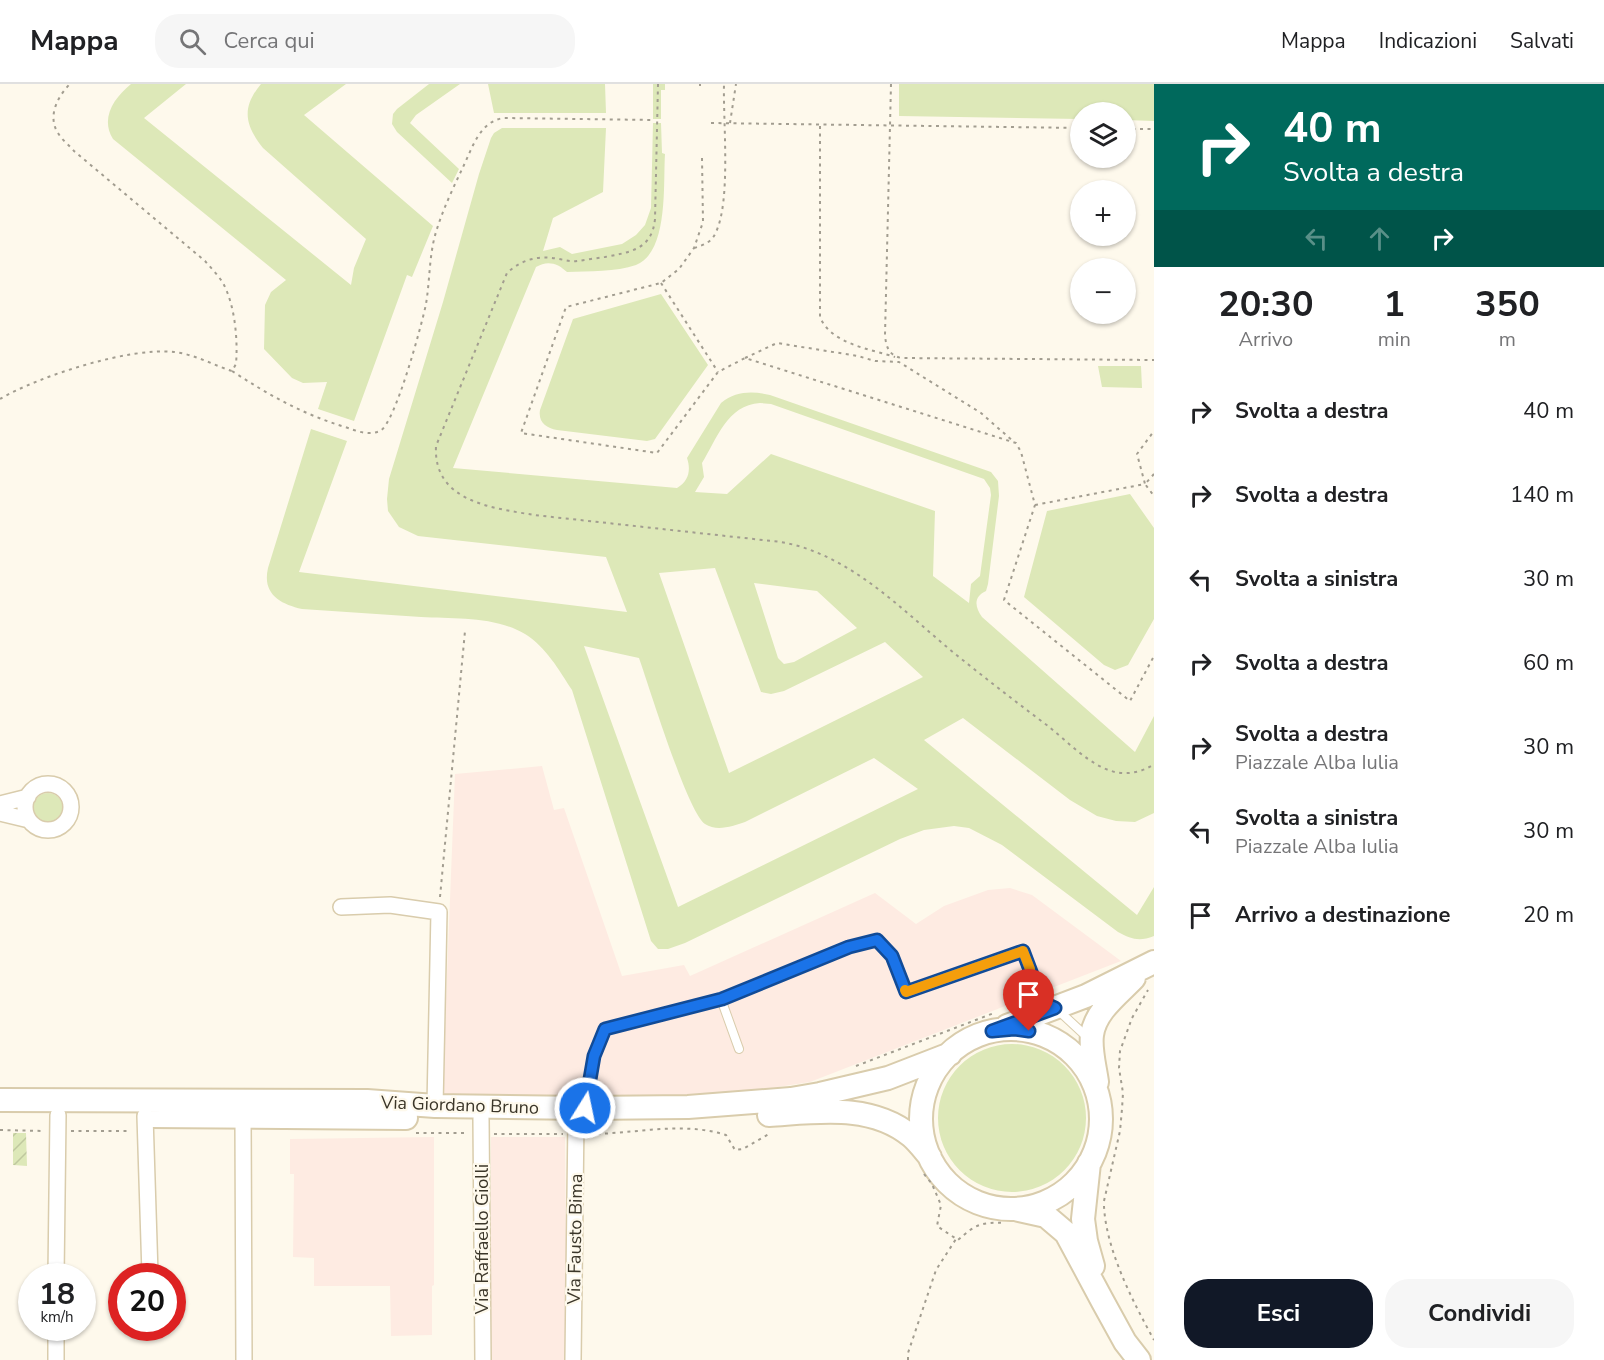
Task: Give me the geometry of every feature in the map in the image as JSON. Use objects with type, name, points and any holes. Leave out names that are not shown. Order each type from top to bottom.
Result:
[{"type":"main road","points":[[1139,1360],[1125,1342],[1066,1233],[1046,1216],[1010,1216],[963,1194],[925,1163],[922,1106],[932,1078],[950,1054],[969,1040],[1149,972]]},
{"type":"main road","points":[[1103,1302],[1084,1229],[1084,1200],[1089,1163],[1099,1136],[1100,1107],[1092,1033],[1098,1018],[1149,972]]},
{"type":"main road","points":[[992,1031],[1014,1029],[1029,1031],[1063,1045],[1088,1072],[1097,1092],[1100,1107]]},
{"type":"main road","name":"Via Giordano Bruno","points":[[0,1114],[58,1123],[145,1124],[243,1117],[482,1126],[579,1120],[688,1107],[791,1099],[888,1078],[950,1054]]},
{"type":"main road","name":"Via Giordano Bruno","points":[[0,1100],[367,1101],[579,1120],[698,1120],[830,1111],[855,1113],[883,1120],[910,1136],[925,1163]]},
{"type":"main road","points":[[1010,1216],[1058,1195],[1078,1178],[1089,1163]]},
{"type":"street","points":[[0,813],[29,820],[42,829],[58,829],[69,818],[71,803],[65,791],[52,784],[38,787],[28,797],[25,805],[29,820]]},
{"type":"street","points":[[0,804],[28,797]]},
{"type":"street","points":[[341,907],[390,906],[439,912],[435,1106]]},
{"type":"street","points":[[243,1117],[244,1360]]},
{"type":"street","name":"Via Fausto Bima","points":[[573,1360],[579,1120]]},
{"type":"street","points":[[56,1263],[58,1123]]},
{"type":"street","points":[[145,1124],[150,1263]]},
{"type":"street","name":"Via Raffaello Giolli","points":[[482,1126],[483,1360]]},
{"type":"street","points":[[56,1341],[56,1360]]},
{"type":"lane","points":[[579,1120],[594,1056],[605,1029],[722,999],[849,947],[877,940],[892,956],[906,992],[1023,951],[1044,1003],[1055,1008],[1086,1036],[1092,1049]]},
{"type":"lane","points":[[722,999],[739,1048]]},
{"type":"path","points":[[70,84],[55,105],[54,121],[59,135],[74,151],[205,261],[223,284],[232,312],[236,341],[236,364],[232,371]]},
{"type":"path","points":[[658,84],[655,219],[652,233],[644,244],[630,252],[576,261],[530,259],[507,273],[435,446],[437,466],[448,484],[465,498],[497,508],[545,516],[781,542],[811,549],[838,562],[868,581],[971,667],[1092,760],[1116,772],[1134,773],[1154,765]]},
{"type":"path","points":[[694,248],[706,244],[712,238],[721,215],[724,193],[724,84]]},
{"type":"path","points":[[730,123],[735,84]]},
{"type":"path","points":[[891,84],[885,335],[889,351],[896,357],[902,358],[1154,360]]},
{"type":"path","points":[[0,399],[72,369],[145,353],[174,352],[232,371],[275,398],[315,418],[368,434],[381,431],[387,425],[419,334],[437,229],[461,171],[485,126],[502,118],[653,120]]},
{"type":"path","points":[[711,123],[1070,128]]},
{"type":"path","points":[[820,126],[820,317],[827,329],[839,337],[902,358]]},
{"type":"path","points":[[1136,129],[1154,129]]},
{"type":"path","points":[[702,158],[703,222],[694,248],[679,269],[661,283],[566,307],[521,433],[657,453],[718,372],[777,343],[858,356],[875,361],[899,362],[981,413],[1016,443],[1022,455],[1035,505],[1004,600],[1130,701],[1154,656]]},
{"type":"path","points":[[661,283],[718,372]]},
{"type":"path","points":[[745,358],[1016,443]]},
{"type":"path","points":[[899,362],[902,358]]},
{"type":"path","points":[[1154,431],[1137,454],[1144,484],[1154,496]]},
{"type":"path","points":[[1035,505],[1144,484],[1154,474]]},
{"type":"path","points":[[439,912],[465,631]]},
{"type":"path","points":[[1149,972],[1120,1051],[1119,1068],[1123,1093],[1120,1131],[1104,1206],[1106,1227],[1115,1254],[1139,1313],[1154,1340]]},
{"type":"path","points":[[410,1133],[579,1120],[660,1130],[708,1131],[726,1135],[735,1150],[743,1149],[770,1133]]},
{"type":"path","points":[[0,1130],[58,1123],[145,1124]]},
{"type":"path","points":[[925,1163],[941,1205],[937,1226],[956,1239]]},
{"type":"path","points":[[908,1360],[908,1353],[936,1270],[956,1239],[958,1240],[982,1222],[1010,1216]]},
{"type":"path","points":[[1150,1333],[1154,1331]]},
{"type":"shaded area","points":[[542,766],[554,810],[564,808],[622,976],[684,965],[690,976],[875,893],[916,924],[944,906],[988,890],[1010,888],[1032,895],[1121,961],[810,1082],[709,1098],[442,1100],[455,774]]},
{"type":"shaded area","points":[[434,1137],[432,1335],[391,1336],[390,1286],[314,1286],[314,1258],[293,1257],[294,1174],[290,1174],[290,1139]]},
{"type":"shaded area","points":[[491,1137],[565,1137],[567,1360],[491,1360]]},
{"type":"green space","points":[[131,84],[186,84],[144,118],[351,285],[354,268],[366,239],[263,148],[252,132],[248,116],[250,101],[261,84],[346,84],[304,115],[433,226],[412,277],[407,275],[354,421],[318,409],[327,382],[303,383],[292,378],[264,349],[265,305],[271,292],[286,280],[113,139],[108,124],[111,109],[114,102]]},
{"type":"green space","points":[[429,84],[460,84],[416,115],[410,123],[459,169],[452,183],[397,132],[392,124],[393,114],[397,109]]},
{"type":"green space","points":[[488,84],[605,84],[606,113],[494,113]]},
{"type":"green space","points":[[653,84],[665,84],[665,90],[661,90],[661,119],[653,119]]},
{"type":"green space","points":[[899,84],[1154,84],[1154,121],[1136,120],[1136,102],[1070,102],[1070,119],[899,116]]},
{"type":"green space","points":[[653,123],[661,123],[662,153],[665,154],[664,198],[659,232],[647,258],[636,265],[602,271],[567,272],[560,266],[552,264],[536,267],[453,468],[677,488],[688,475],[687,458],[721,403],[738,394],[757,393],[770,395],[991,472],[998,481],[999,496],[988,584],[986,591],[977,599],[978,610],[982,617],[1135,752],[1154,716],[1154,813],[1135,822],[1116,821],[1097,816],[1070,800],[963,718],[924,740],[1137,915],[1154,887],[1154,936],[1135,939],[1118,932],[1002,845],[969,828],[954,826],[924,830],[900,839],[685,943],[668,949],[658,949],[651,941],[572,690],[552,659],[533,639],[513,628],[488,621],[302,609],[280,601],[270,591],[268,568],[311,429],[347,441],[299,572],[627,612],[606,557],[418,536],[399,527],[388,511],[387,499],[389,479],[479,174],[494,133],[502,128],[606,128],[603,192],[553,218],[543,251],[560,247],[572,254],[622,244],[636,235],[645,225],[651,208]],"holes":[[[771,404],[984,479],[990,488],[991,495],[980,576],[971,584],[969,603],[933,576],[935,511],[771,454],[727,494],[695,492],[704,477],[702,463],[718,434],[731,417],[749,405]],[[715,568],[761,692],[771,694],[784,691],[885,642],[923,677],[729,773],[659,573]],[[754,583],[817,591],[857,628],[794,662],[784,664],[778,658]],[[584,646],[639,658],[688,797],[705,824],[715,828],[725,828],[745,822],[874,758],[918,789],[678,907]]]},
{"type":"green space","points":[[661,294],[708,365],[655,439],[647,441],[557,430],[544,424],[540,418],[540,410],[573,319]]},
{"type":"green space","points":[[1098,366],[1141,366],[1142,388],[1102,387]]},
{"type":"green space","points":[[1130,494],[1154,528],[1154,619],[1128,665],[1115,670],[1104,665],[1024,597],[1047,511]]},
{"type":"green space","points":[[48,793],[59,797],[63,808],[59,819],[48,823],[37,819],[33,808],[37,797]]},
{"type":"green space","points":[[1012,1044],[1026,1045],[1040,1050],[1053,1056],[1064,1066],[1074,1077],[1080,1090],[1085,1104],[1085,1132],[1080,1146],[1074,1159],[1064,1170],[1053,1180],[1040,1186],[1026,1191],[1012,1192],[998,1191],[984,1186],[971,1180],[960,1170],[950,1159],[944,1146],[939,1132],[938,1118],[939,1104],[944,1090],[950,1077],[960,1066],[971,1056],[984,1050],[998,1045]]},
{"type":"green space","points":[[13,1133],[26,1133],[27,1166],[13,1165]]},
{"type":"slow traffic","points":[[905,990],[906,992],[1023,951],[1030,969]]},
{"type":"route","points":[[585,1108],[594,1056],[605,1029],[722,999],[849,947],[877,940],[892,956],[906,992],[1023,951],[1040,996],[1044,1003],[1055,1008],[992,1031],[1014,1029],[1029,1031]]}]
